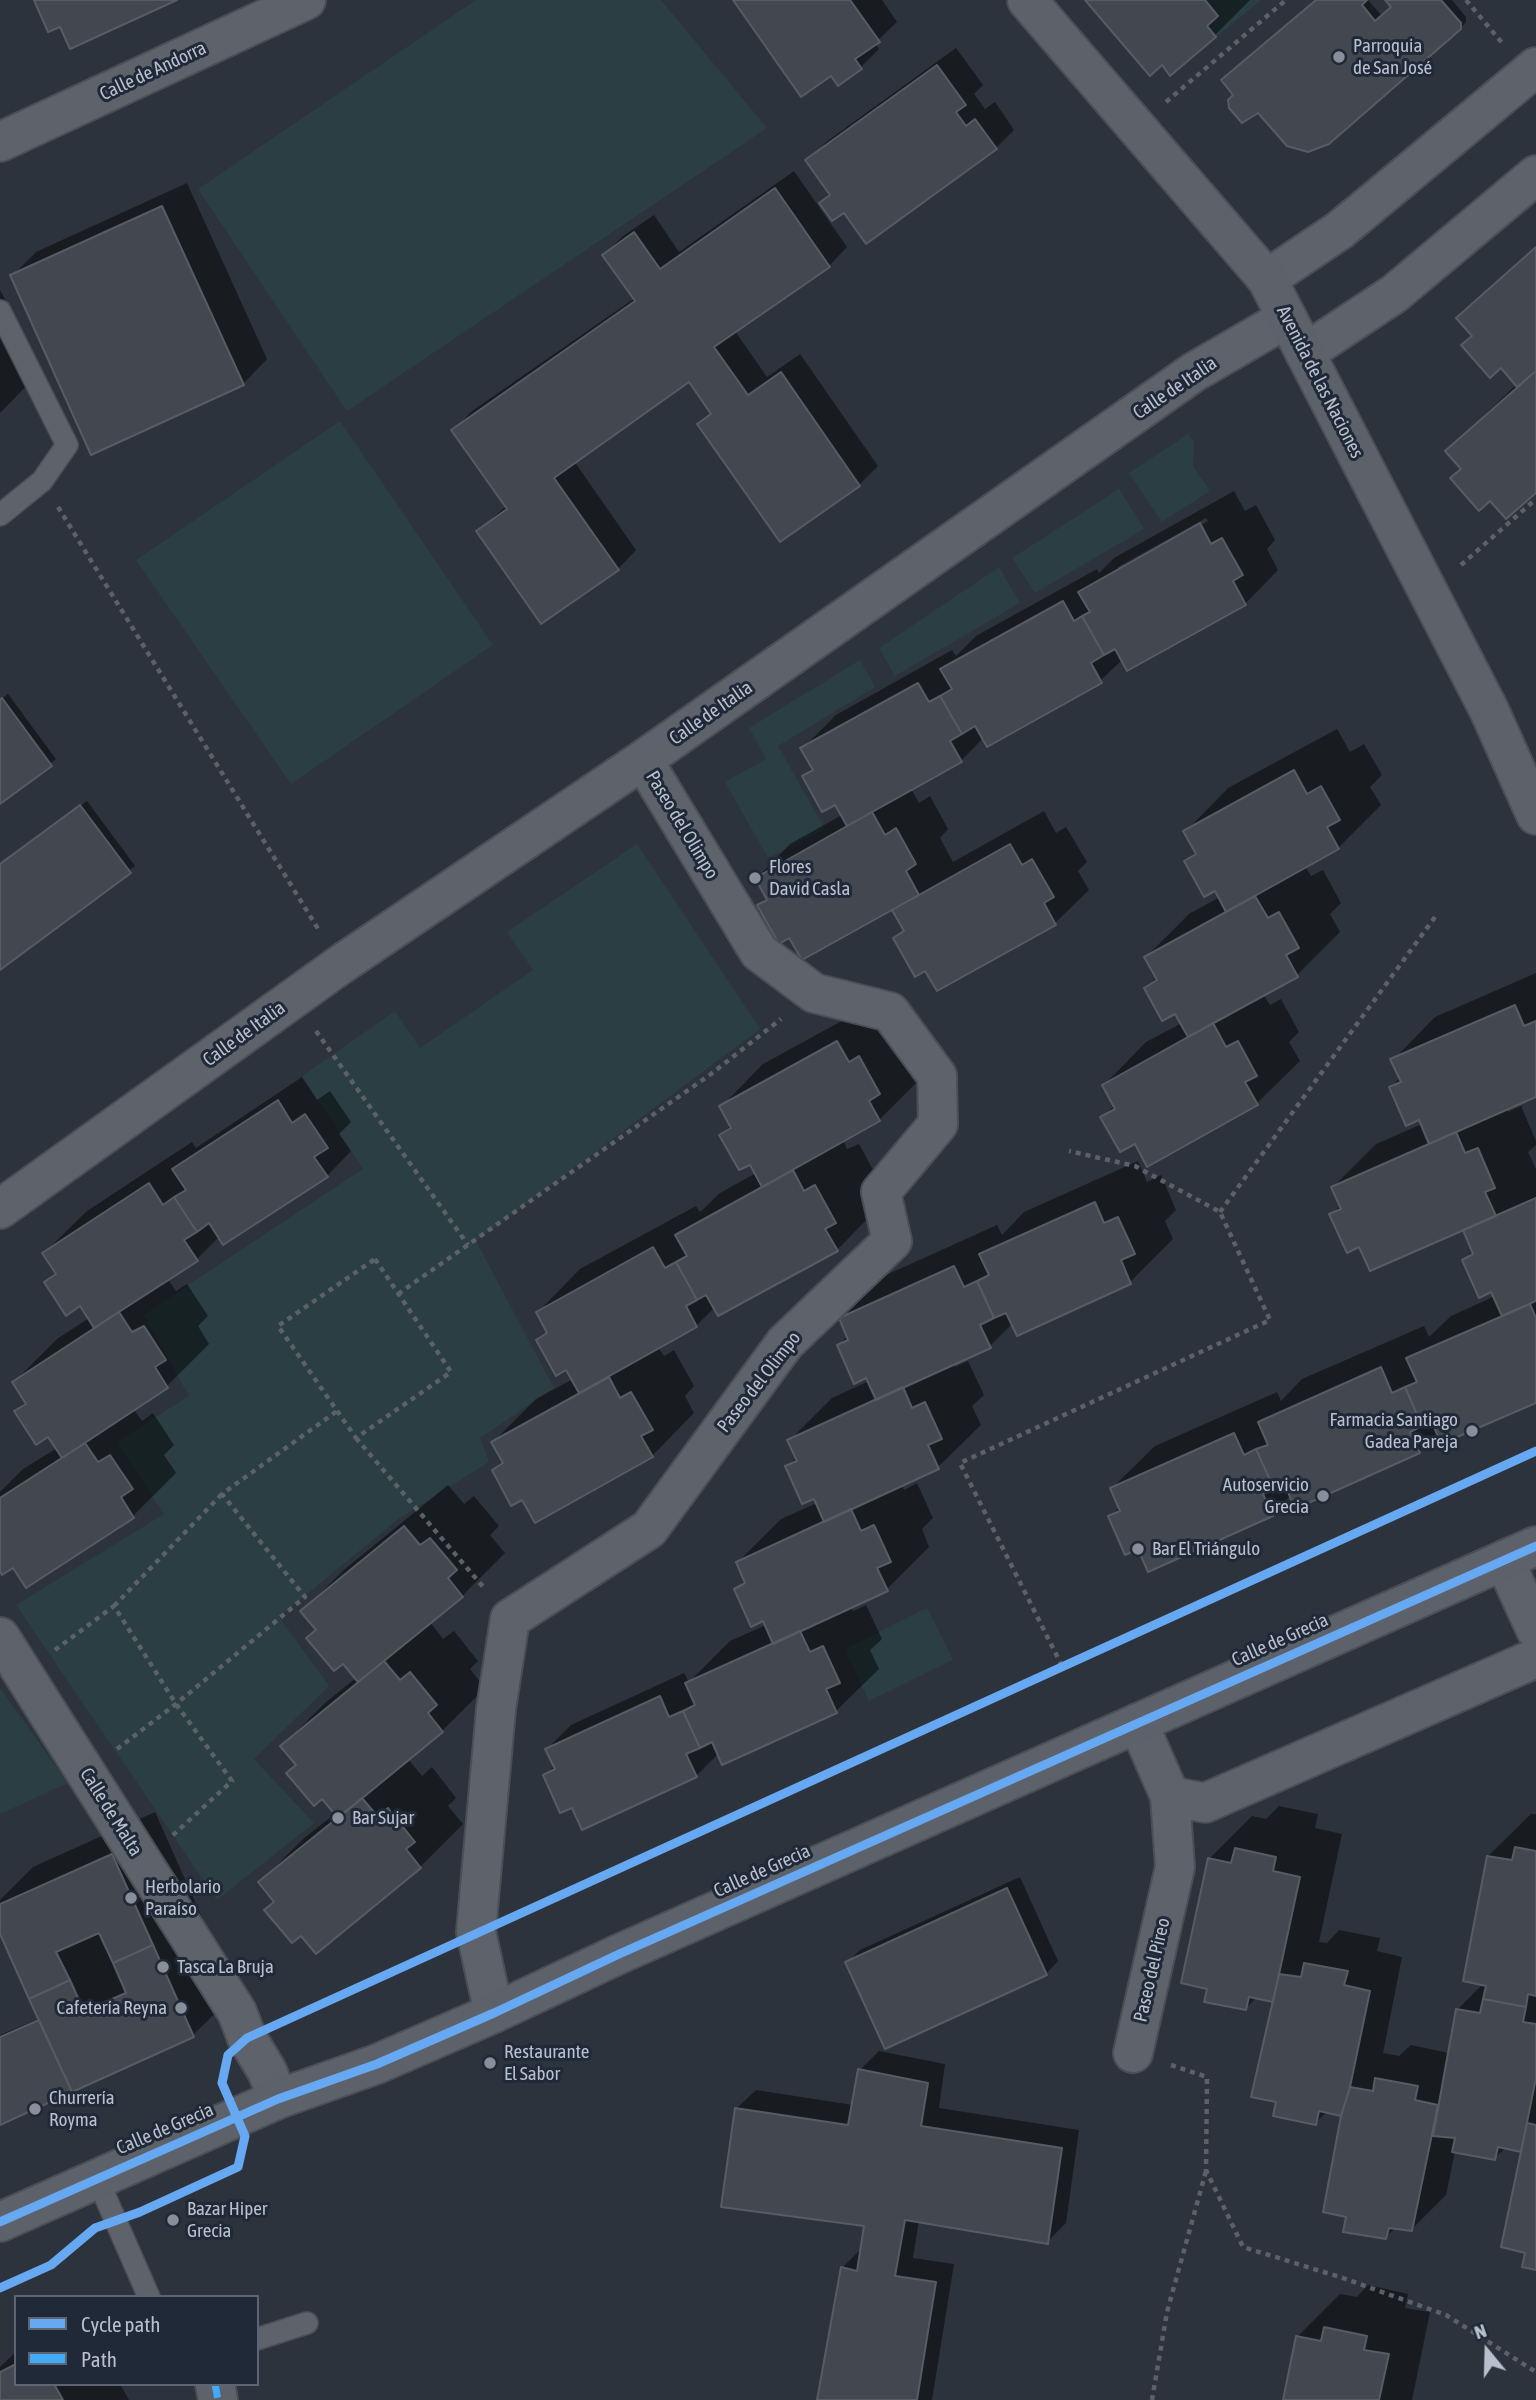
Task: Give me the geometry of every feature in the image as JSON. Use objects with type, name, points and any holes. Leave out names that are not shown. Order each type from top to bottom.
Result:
[{"type":"street","name":"Calle de Andorra","points":[[0,142],[306,0]]},
{"type":"street","name":"Avenida de las Naciones","points":[[1027,0],[1267,279],[1489,710],[1536,815]]},
{"type":"street","points":[[1267,279],[1340,230],[1532,70]]},
{"type":"street","points":[[1305,353],[1394,294],[1536,175]]},
{"type":"street","name":"Calle de Italia","points":[[0,1209],[340,965],[643,760],[1194,372],[1287,318]]},
{"type":"street","name":"Paseo del Olimpo","points":[[510,1619],[649,1529],[785,1343],[892,1241],[881,1192],[938,1124],[937,1076],[890,1012],[814,993],[759,952],[643,760]]},
{"type":"street","name":"Calle de Grecia","points":[[0,2222],[278,2099],[377,2064],[495,2013],[617,1955],[1520,1553],[1536,1630]]},
{"type":"street","points":[[495,2013],[476,1932],[496,1709],[510,1619]]},
{"type":"street","name":"Calle de Malta","points":[[0,1637],[237,2012],[278,2099]]},
{"type":"street","points":[[1170,1796],[1205,1803],[1536,1658]]},
{"type":"street","name":"Paseo del Pireo","points":[[1133,2053],[1175,1867],[1170,1796],[1138,1723]]},
{"type":"lane","points":[[0,311],[67,445],[42,481],[0,515]]},
{"type":"lane","points":[[97,2178],[148,2295]]},
{"type":"lane","points":[[259,2338],[307,2323]]},
{"type":"path","points":[[1136,127],[1286,0]]},
{"type":"path","points":[[1466,0],[1532,70]]},
{"type":"path","points":[[42,481],[340,965]]},
{"type":"path","points":[[1429,593],[1536,499]]},
{"type":"path","points":[[1220,1212],[1435,917]]},
{"type":"path","points":[[398,1294],[711,1073],[814,993]]},
{"type":"path","points":[[293,999],[468,1245]]},
{"type":"path","points":[[1062,1666],[960,1463],[1270,1320],[1220,1212],[1135,1166],[1069,1152]]},
{"type":"path","points":[[356,1438],[452,1372],[374,1259],[278,1325],[356,1438],[510,1619]]},
{"type":"path","points":[[23,1674],[114,1606],[222,1494],[337,1411]]},
{"type":"path","points":[[86,1773],[176,1704],[305,1597],[222,1494]]},
{"type":"path","points":[[114,1606],[176,1704],[232,1781],[143,1863]]},
{"type":"path","points":[[1049,1672],[1074,1660]]},
{"type":"path","points":[[1133,2053],[1207,2077],[1206,2170],[1167,2312],[1152,2400]]},
{"type":"path","points":[[1206,2170],[1243,2247],[1343,2278],[1446,2315],[1536,2372]]},
{"type":"green space","points":[[476,0],[661,0],[767,128],[347,411],[198,189]]},
{"type":"green space","points":[[1205,0],[1261,0],[1216,37],[1207,26],[1218,16]]},
{"type":"green space","points":[[340,421],[493,645],[291,784],[136,560]]},
{"type":"green space","points":[[1188,434],[1194,442],[1193,466],[1210,491],[1162,522],[1129,473]]},
{"type":"green space","points":[[1119,489],[1144,529],[1035,593],[1012,558]]},
{"type":"green space","points":[[999,567],[1020,603],[895,676],[879,648]]},
{"type":"green space","points":[[860,660],[875,687],[778,746],[825,829],[768,858],[725,782],[766,759],[749,728]]},
{"type":"green space","points":[[637,844],[760,1029],[476,1241],[554,1388],[480,1438],[489,1462],[397,1520],[279,1617],[329,1686],[254,1759],[314,1823],[217,1900],[16,1605],[164,1514],[116,1442],[189,1396],[143,1315],[363,1169],[302,1076],[395,1011],[420,1048],[533,970],[507,932]]},
{"type":"green space","points":[[927,1608],[953,1660],[869,1701],[844,1649]]},
{"type":"green space","points":[[0,1688],[68,1783],[0,1814]]},
{"type":"building","points":[[34,0],[177,0],[70,49],[60,27],[48,32]]},
{"type":"building","points":[[733,0],[850,0],[880,42],[855,59],[862,69],[838,86],[831,76],[801,97]]},
{"type":"building","points":[[1085,0],[1205,0],[1218,16],[1207,26],[1216,37],[1170,76],[1162,65],[1150,76]]},
{"type":"building","name":"Parroquia de San José","points":[[1316,0],[1367,0],[1362,5],[1375,21],[1391,7],[1385,0],[1441,0],[1461,23],[1461,29],[1329,144],[1308,152],[1287,146],[1258,113],[1242,123],[1229,108],[1228,100],[1233,95],[1221,80]]},
{"type":"building","points":[[937,65],[966,105],[956,112],[966,126],[975,119],[997,149],[866,244],[844,213],[832,221],[819,203],[830,195],[805,160]]},
{"type":"building","points":[[775,188],[830,267],[714,347],[748,395],[781,372],[860,486],[780,542],[697,424],[711,414],[689,382],[554,478],[619,570],[541,624],[476,531],[507,509],[451,430],[635,301],[602,255],[634,232],[660,269]]},
{"type":"building","points":[[162,206],[244,385],[91,455],[10,275]]},
{"type":"building","points":[[1536,247],[1536,371],[1517,387],[1501,368],[1490,378],[1461,345],[1472,336],[1456,318]]},
{"type":"building","points":[[1536,371],[1536,493],[1506,519],[1490,501],[1479,511],[1450,478],[1461,469],[1445,451]]},
{"type":"building","points":[[1200,523],[1211,544],[1222,538],[1243,575],[1233,581],[1246,605],[1127,671],[1115,649],[1104,655],[1082,616],[1090,612],[1078,592]]},
{"type":"building","points":[[1063,601],[1074,621],[1082,616],[1104,655],[1091,663],[1102,683],[987,747],[975,726],[962,734],[940,696],[952,689],[940,669]]},
{"type":"building","points":[[918,683],[929,702],[940,696],[962,734],[950,741],[962,762],[847,826],[835,805],[822,812],[802,776],[813,770],[800,748]]},
{"type":"building","points":[[2,698],[52,766],[0,804],[0,700]]},
{"type":"building","points":[[1294,770],[1307,794],[1321,786],[1340,820],[1327,827],[1339,849],[1226,912],[1215,891],[1204,897],[1184,861],[1196,854],[1183,831]]},
{"type":"building","points":[[80,805],[131,873],[0,970],[0,864]]},
{"type":"building","points":[[872,812],[885,835],[896,828],[916,864],[906,871],[919,895],[802,960],[789,938],[779,944],[757,905],[767,900],[755,878]]},
{"type":"building","points":[[1010,844],[1022,865],[1032,859],[1054,897],[1044,903],[1056,925],[937,991],[925,971],[915,977],[893,938],[904,931],[892,910]]},
{"type":"building","points":[[1255,896],[1268,918],[1279,912],[1299,948],[1286,955],[1298,977],[1188,1037],[1175,1014],[1162,1021],[1144,988],[1157,980],[1144,957]]},
{"type":"building","points":[[1515,1005],[1524,1026],[1536,1021],[1536,1097],[1429,1144],[1419,1120],[1406,1126],[1389,1087],[1401,1082],[1390,1059]]},
{"type":"building","points":[[1213,1023],[1226,1047],[1238,1041],[1257,1076],[1245,1082],[1258,1105],[1147,1167],[1135,1144],[1120,1152],[1100,1117],[1115,1109],[1102,1085]]},
{"type":"building","points":[[837,1041],[849,1062],[859,1056],[880,1094],[869,1101],[880,1121],[762,1187],[750,1165],[739,1170],[719,1135],[731,1128],[719,1106]]},
{"type":"building","points":[[278,1100],[292,1123],[305,1114],[328,1148],[314,1157],[328,1177],[223,1245],[209,1223],[197,1232],[174,1197],[186,1190],[172,1169]]},
{"type":"building","points":[[1456,1132],[1465,1153],[1478,1148],[1495,1188],[1485,1192],[1496,1216],[1370,1271],[1359,1247],[1347,1253],[1329,1214],[1341,1209],[1331,1187]]},
{"type":"building","points":[[793,1170],[804,1191],[815,1185],[836,1223],[825,1229],[838,1251],[718,1316],[706,1295],[697,1300],[676,1262],[687,1256],[675,1235]]},
{"type":"building","points":[[149,1183],[163,1205],[174,1197],[197,1232],[184,1240],[198,1261],[94,1328],[80,1306],[66,1316],[44,1282],[56,1274],[42,1253]]},
{"type":"building","points":[[1536,1198],[1536,1301],[1502,1316],[1491,1292],[1479,1298],[1462,1260],[1473,1254],[1463,1230]]},
{"type":"building","points":[[1095,1202],[1104,1223],[1118,1217],[1135,1254],[1121,1260],[1131,1284],[1017,1336],[1006,1313],[994,1318],[977,1281],[989,1275],[979,1254]]},
{"type":"building","points":[[653,1247],[665,1268],[676,1262],[697,1300],[686,1306],[697,1327],[579,1393],[566,1370],[556,1376],[536,1340],[547,1333],[536,1312]]},
{"type":"building","points":[[954,1266],[964,1287],[977,1281],[994,1318],[980,1325],[991,1348],[876,1400],[866,1378],[854,1384],[837,1345],[848,1340],[839,1318]]},
{"type":"building","points":[[1530,1304],[1536,1318],[1536,1403],[1441,1444],[1432,1422],[1422,1426],[1405,1387],[1417,1382],[1406,1358]]},
{"type":"building","points":[[119,1312],[132,1332],[144,1326],[166,1360],[155,1367],[168,1388],[62,1458],[48,1437],[36,1445],[14,1411],[26,1404],[12,1382]]},
{"type":"building","points":[[1381,1367],[1392,1393],[1405,1387],[1422,1426],[1410,1432],[1420,1453],[1295,1509],[1285,1485],[1274,1489],[1256,1449],[1268,1445],[1258,1422]]},
{"type":"building","points":[[609,1377],[620,1398],[631,1392],[653,1430],[641,1436],[653,1457],[535,1523],[522,1500],[511,1506],[492,1470],[503,1463],[491,1442]]},
{"type":"building","points":[[903,1387],[912,1408],[925,1402],[942,1439],[928,1445],[939,1469],[824,1522],[814,1499],[802,1504],[785,1466],[797,1461],[787,1440]]},
{"type":"building","points":[[1234,1433],[1244,1455],[1256,1449],[1274,1489],[1263,1494],[1273,1516],[1148,1572],[1138,1549],[1125,1555],[1108,1516],[1120,1511],[1110,1488]]},
{"type":"building","points":[[85,1443],[98,1462],[110,1455],[133,1489],[121,1497],[134,1518],[26,1588],[13,1568],[2,1575],[0,1571],[0,1498]]},
{"type":"building","points":[[851,1509],[861,1531],[874,1525],[891,1562],[877,1568],[888,1591],[773,1644],[763,1621],[751,1627],[734,1589],[745,1583],[736,1562]]},
{"type":"building","points":[[404,1526],[420,1545],[430,1538],[457,1570],[448,1578],[463,1597],[358,1682],[343,1664],[334,1671],[306,1638],[316,1630],[300,1611]]},
{"type":"building","points":[[800,1631],[810,1652],[823,1646],[840,1683],[826,1689],[837,1713],[722,1765],[712,1742],[700,1748],[683,1711],[695,1705],[685,1683]]},
{"type":"building","points":[[384,1661],[400,1680],[410,1672],[437,1705],[428,1713],[443,1732],[338,1818],[322,1799],[314,1806],[286,1773],[296,1765],[280,1746]]},
{"type":"building","points":[[660,1696],[669,1717],[683,1711],[700,1748],[686,1754],[697,1777],[582,1830],[572,1808],[560,1813],[543,1775],[555,1769],[545,1749]]},
{"type":"building","points":[[362,1798],[378,1817],[388,1808],[415,1842],[406,1849],[421,1868],[316,1954],[301,1936],[292,1943],[264,1910],[274,1902],[258,1882]]},
{"type":"building","points":[[1515,1847],[1536,1851],[1536,1996],[1528,1994],[1526,2007],[1483,1999],[1486,1986],[1463,1981],[1487,1856],[1512,1860]]},
{"type":"building","points":[[1235,1848],[1276,1857],[1273,1871],[1300,1877],[1273,2002],[1249,1997],[1246,2010],[1204,2002],[1207,1989],[1181,1983],[1208,1858],[1231,1863]]},
{"type":"building","points":[[112,1854],[153,1945],[113,1963],[99,1933],[56,1952],[70,1980],[29,1999],[0,1934],[0,1904]]},
{"type":"building","points":[[1007,1888],[1047,1975],[885,2049],[845,1962]]},
{"type":"building","points":[[153,1945],[194,2037],[72,2092],[29,1999],[70,1980],[84,2011],[126,1993],[113,1963]]},
{"type":"building","points":[[1304,1963],[1348,1971],[1344,1985],[1370,1991],[1350,2087],[1341,2116],[1319,2111],[1316,2125],[1273,2116],[1276,2102],[1251,2097],[1279,1974],[1301,1977]]},
{"type":"building","points":[[1483,1999],[1526,2007],[1523,2022],[1536,2024],[1536,2078],[1521,2152],[1498,2147],[1495,2160],[1452,2152],[1455,2138],[1433,2136],[1456,2009],[1480,2013]]},
{"type":"building","points":[[39,2020],[72,2092],[0,2125],[0,2037]]},
{"type":"building","points":[[858,2069],[928,2083],[921,2126],[1062,2148],[1048,2244],[905,2220],[895,2276],[936,2282],[917,2400],[817,2400],[841,2267],[857,2271],[864,2226],[721,2207],[735,2108],[848,2125]]},
{"type":"building","points":[[1375,2078],[1418,2086],[1415,2100],[1438,2105],[1412,2231],[1389,2228],[1386,2239],[1343,2232],[1346,2217],[1323,2212],[1341,2116],[1350,2087],[1373,2091]]},
{"type":"building","points":[[1527,2123],[1536,2125],[1536,2270],[1522,2267],[1525,2253],[1501,2247]]},
{"type":"building","points":[[1324,2327],[1367,2336],[1364,2350],[1389,2354],[1379,2400],[1283,2400],[1296,2336],[1321,2341]]},
{"type":"building","points":[[14,2365],[14,2386],[55,2386],[63,2400],[0,2400],[0,2372]]},
{"type":"marked path","points":[[215,2386],[218,2400]]},
{"type":"cycle path","points":[[0,2288],[51,2265],[95,2228],[140,2212],[238,2167],[245,2136],[222,2083],[228,2055],[247,2038],[1536,1451]]},
{"type":"cycle path","points":[[0,2222],[278,2099],[377,2064],[494,2013],[617,1955],[1536,1546]]},
{"type":"place","name":"Parroquia de San José","points":[[1339,57]]},
{"type":"place","name":"Flores David Casla","points":[[755,878]]},
{"type":"place","name":"Farmacia Santiago Gadea Pareja","points":[[1472,1431]]},
{"type":"place","name":"Autoservicio Grecia","points":[[1323,1496]]},
{"type":"place","name":"Bar El Triángulo","points":[[1138,1549]]},
{"type":"place","name":"Bar Sujar","points":[[338,1818]]},
{"type":"place","name":"Herbolario Paraíso","points":[[131,1898]]},
{"type":"place","name":"Tasca La Bruja","points":[[163,1967]]},
{"type":"place","name":"Cafetería Reyna","points":[[181,2008]]},
{"type":"place","name":"Restaurante El Sabor","points":[[490,2063]]},
{"type":"place","name":"Churrería Royma","points":[[35,2109]]},
{"type":"place","name":"Bazar Hiper Grecia","points":[[173,2220]]}]
